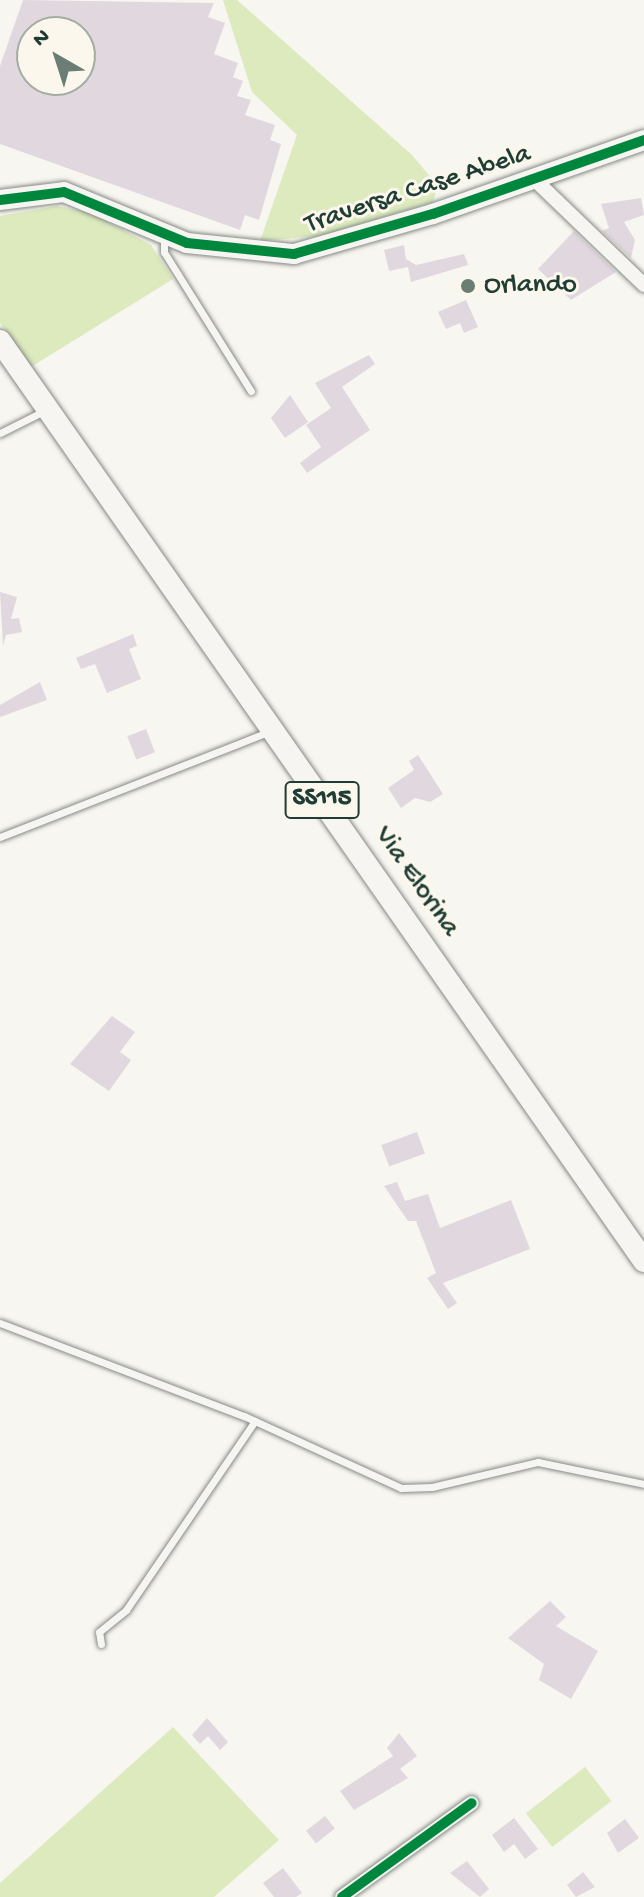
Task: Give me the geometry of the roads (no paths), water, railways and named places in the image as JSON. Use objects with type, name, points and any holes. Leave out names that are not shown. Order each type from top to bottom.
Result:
[{"type":"main road","name":"Via Elorina","points":[[0,341],[644,1261]]},
{"type":"street","name":"Traversa Case Abela","points":[[10,200],[79,195],[164,235],[216,250],[294,254],[534,179],[644,140]]},
{"type":"street","points":[[534,179],[644,285]]},
{"type":"street","points":[[0,209],[10,200]]},
{"type":"street","points":[[342,1897],[472,1803]]},
{"type":"lane","points":[[164,235],[164,252],[251,391]]},
{"type":"lane","points":[[0,433],[48,409]]},
{"type":"lane","points":[[0,837],[272,729]]},
{"type":"lane","points":[[0,1323],[255,1421],[401,1488],[432,1487],[538,1462],[644,1484]]},
{"type":"lane","points":[[101,1644],[99,1632],[126,1610],[255,1421]]},
{"type":"place","name":"Orlando","points":[[468,286]]}]
